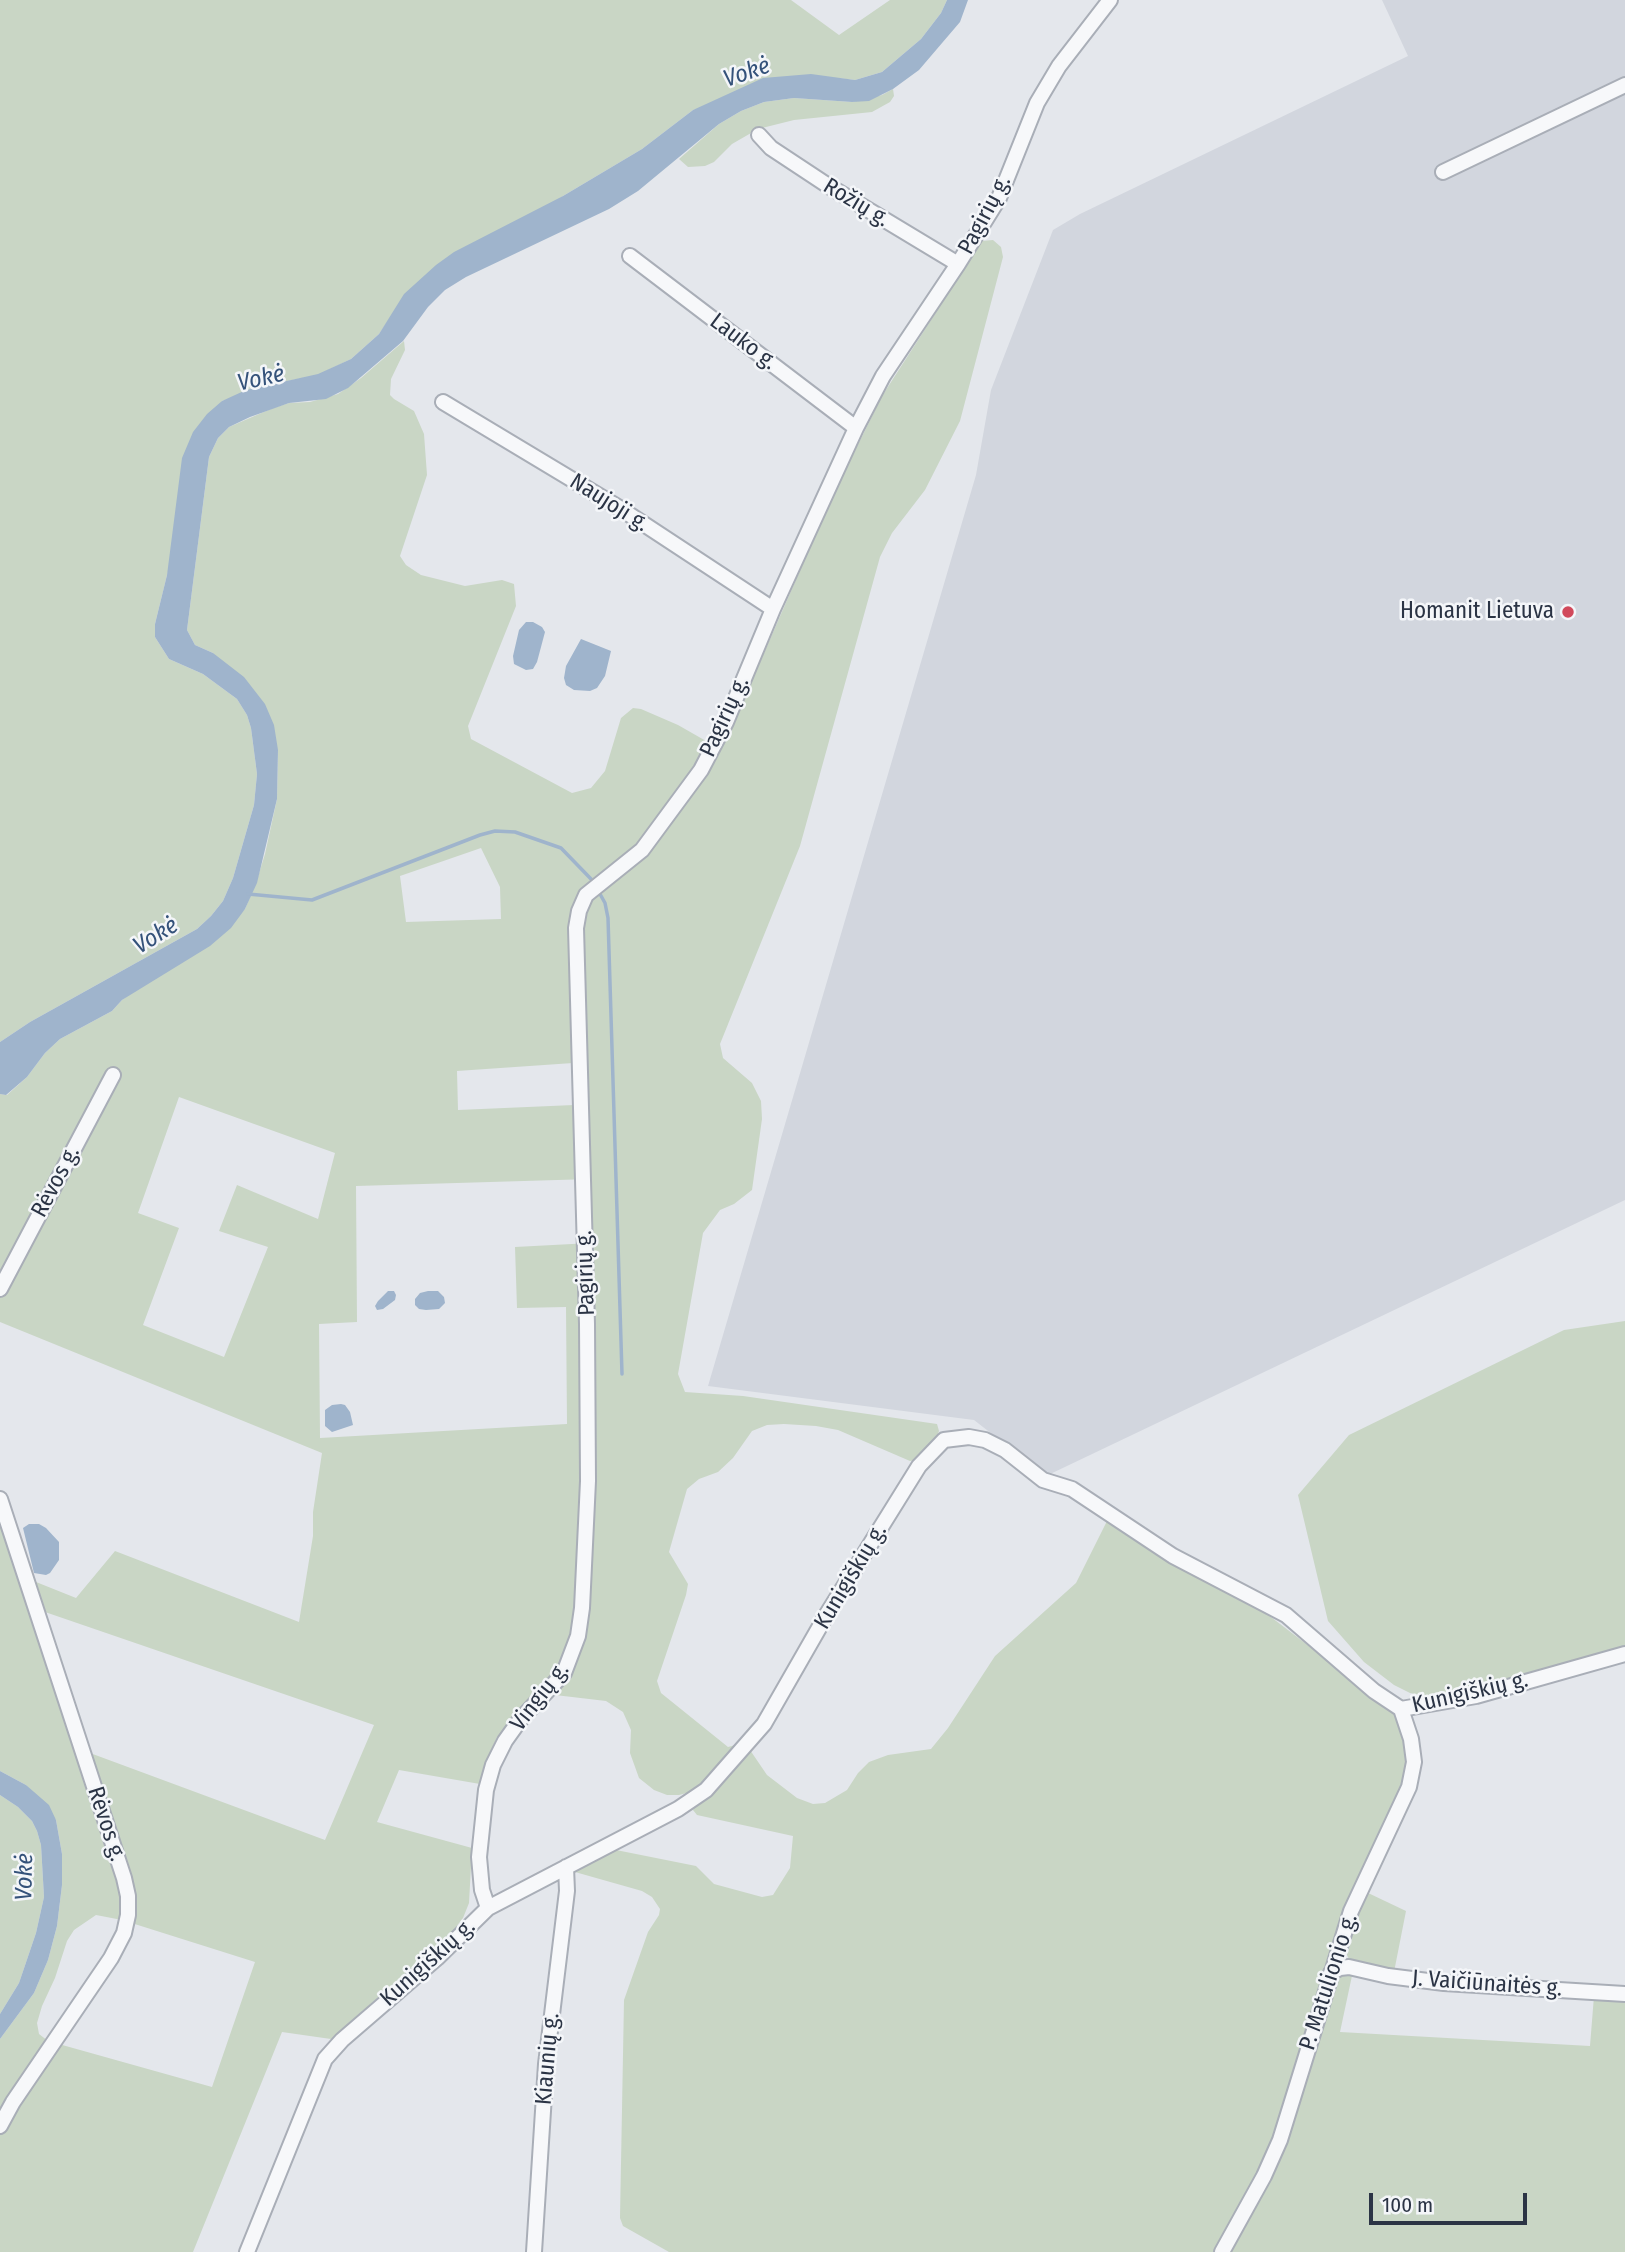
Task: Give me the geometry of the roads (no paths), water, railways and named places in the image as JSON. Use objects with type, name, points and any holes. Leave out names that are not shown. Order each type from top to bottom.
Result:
[{"type":"street","name":"Pagirių g.","points":[[588,1481],[587,1324],[576,928],[579,911],[586,895],[642,850],[701,770],[726,722],[773,609],[856,428],[883,376],[999,198],[1025,133],[1059,66],[1110,0]]},
{"type":"street","points":[[1443,172],[1625,85]]},
{"type":"street","name":"Rožių g.","points":[[759,135],[771,148],[827,186],[958,264]]},
{"type":"street","name":"Lauko g.","points":[[630,256],[856,428]]},
{"type":"street","name":"Naujoji g.","points":[[443,401],[621,509],[773,609]]},
{"type":"street","name":"Rėvos g.","points":[[0,1289],[113,1075]]},
{"type":"street","name":"Kunigiškių g.","points":[[247,2252],[325,2059],[342,2040],[437,1958],[488,1908],[678,1809],[706,1790],[764,1724],[827,1614],[919,1466],[944,1440],[954,1437],[985,1440],[1004,1450],[1044,1480],[1072,1489],[1173,1556],[1286,1615],[1374,1691],[1401,1709],[1476,1696],[1625,1654]]},
{"type":"street","name":"Vingių g.","points":[[488,1908],[481,1890],[479,1857],[486,1790],[493,1765],[505,1741],[520,1720],[564,1673],[578,1636],[582,1608],[588,1481]]},
{"type":"street","name":"Rėvos g.","points":[[0,1499],[124,1878],[128,1915],[124,1933],[111,1958],[13,2102],[0,2126]]},
{"type":"street","name":"P. Matulionio g.","points":[[1222,2252],[1264,2176],[1280,2140],[1351,1911],[1409,1787],[1414,1762],[1412,1739],[1401,1709]]},
{"type":"street","name":"Kiaunių g.","points":[[534,2252],[545,2064],[567,1891],[566,1867]]},
{"type":"street","points":[[1339,1946],[1340,1955],[1349,1967]]},
{"type":"street","points":[[1331,1973],[1349,1967]]},
{"type":"street","name":"J. Vaičiūnaitės g.","points":[[1349,1967],[1388,1976],[1444,1983],[1625,1994]]},
{"type":"water","points":[[947,0],[968,0],[960,22],[919,70],[893,89],[869,101],[794,98],[764,102],[741,111],[719,124],[638,191],[609,209],[466,277],[445,290],[428,307],[403,341],[348,388],[326,399],[289,403],[250,417],[229,427],[218,438],[209,457],[187,630],[195,645],[213,653],[244,677],[265,704],[274,725],[278,750],[277,799],[257,883],[245,909],[231,928],[210,946],[122,1000],[112,1011],[60,1039],[45,1053],[27,1077],[6,1095],[0,1094],[0,1042],[30,1022],[197,929],[223,901],[233,878],[254,805],[257,774],[247,715],[237,699],[203,674],[169,659],[155,637],[155,624],[167,575],[182,458],[193,432],[207,414],[222,401],[246,390],[318,374],[351,359],[379,334],[404,294],[436,265],[454,252],[563,196],[642,149],[693,110],[763,78],[811,74],[855,80],[882,72],[921,39],[941,13]]},
{"type":"water","points":[[526,622],[533,622],[545,632],[537,662],[533,669],[526,670],[514,664],[513,656],[519,630]]},
{"type":"water","points":[[581,639],[611,651],[605,676],[597,688],[590,691],[574,690],[566,685],[564,678],[566,666]]},
{"type":"water","points":[[388,1291],[394,1291],[395,1300],[377,1310],[375,1306]]},
{"type":"water","points":[[438,1291],[444,1297],[445,1303],[439,1309],[419,1309],[415,1305],[415,1299],[420,1293]]},
{"type":"water","points":[[341,1404],[350,1412],[353,1425],[332,1432],[325,1426],[325,1410],[332,1405]]},
{"type":"water","points":[[29,1524],[39,1524],[46,1528],[59,1542],[59,1560],[46,1575],[34,1573],[23,1528]]},
{"type":"water","points":[[0,1771],[26,1785],[49,1805],[56,1820],[62,1854],[62,1885],[57,1926],[48,1960],[34,1993],[0,2039],[0,2014],[19,1983],[36,1933],[44,1897],[41,1845],[37,1831],[32,1821],[18,1807],[0,1795]]},
{"type":"waterway","points":[[248,894],[312,900],[495,831],[515,832],[561,848],[591,879]]},
{"type":"waterway","points":[[600,894],[608,918],[622,1374]]},
{"type":"place","name":"Homanit Lietuva","points":[[1568,612]]},
{"type":"water label","name":"Vokė","points":[[747,73]]},
{"type":"water label","name":"Vokė","points":[[261,379]]},
{"type":"water label","name":"Vokė","points":[[156,936]]},
{"type":"water label","name":"Vokė","points":[[25,1877]]}]
